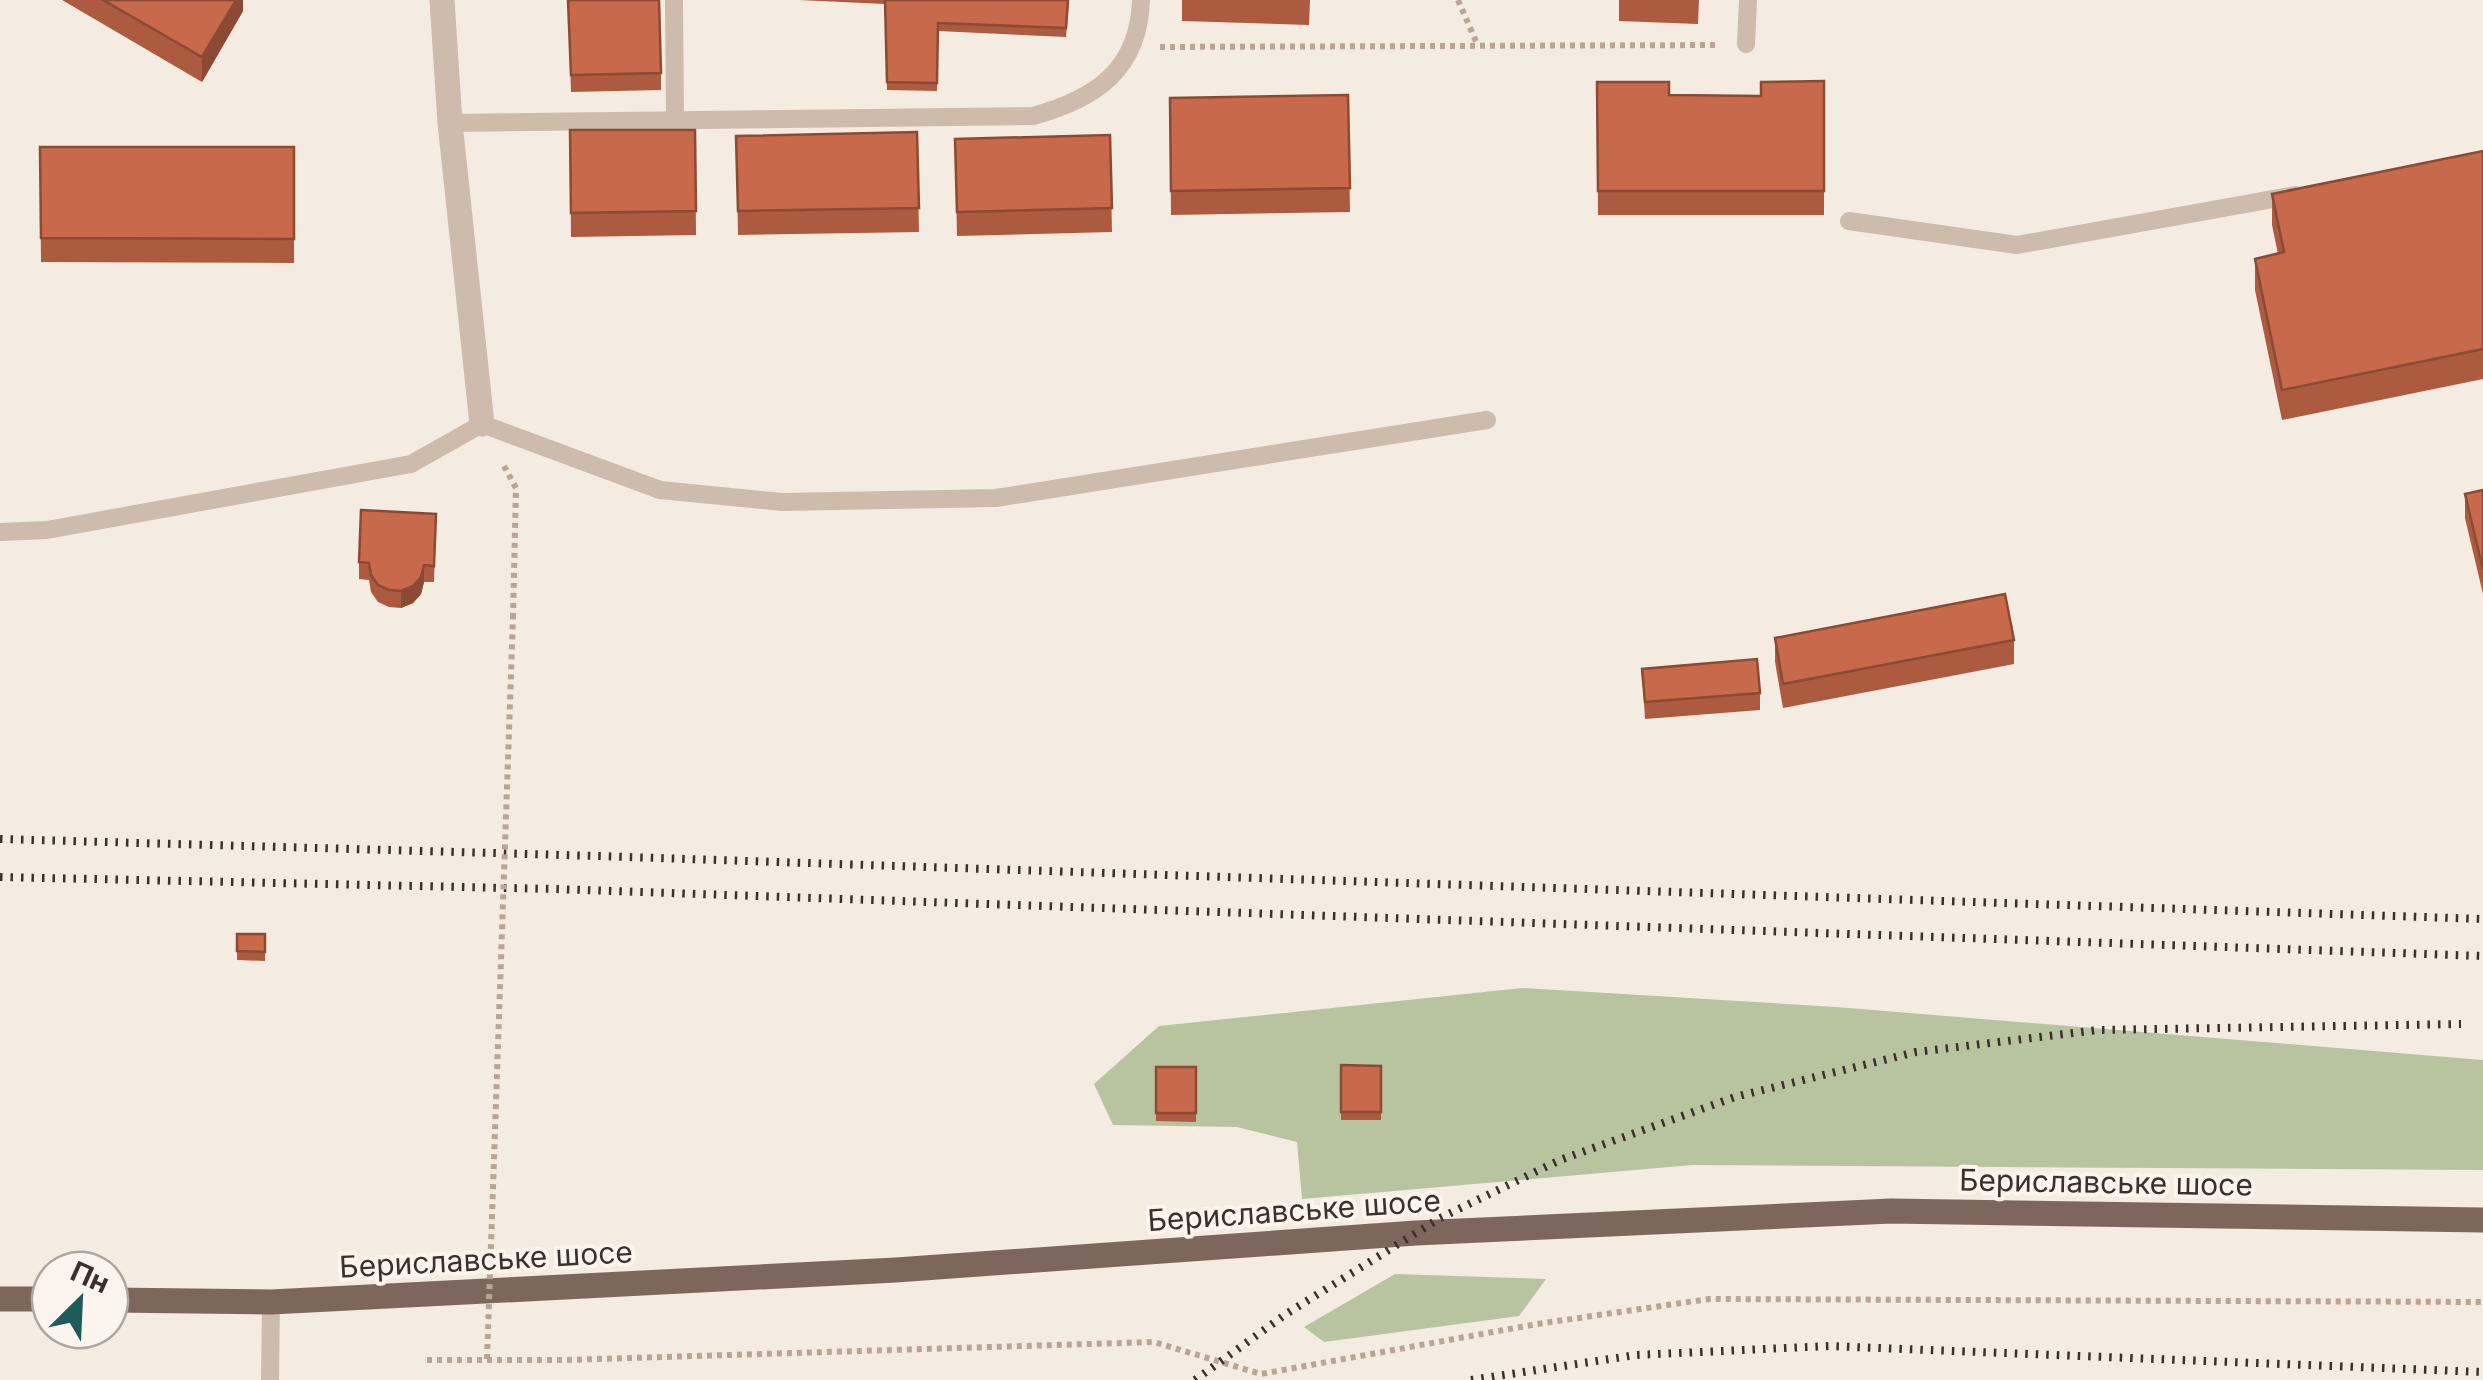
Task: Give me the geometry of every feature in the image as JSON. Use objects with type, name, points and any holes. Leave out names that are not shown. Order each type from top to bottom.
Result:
[{"type":"main road","name":"Бериславське шосе","points":[[130,1300],[271,1302],[896,1270],[1416,1233],[1891,1212],[2483,1220]]},
{"type":"main road","points":[[0,1299],[30,1300]]},
{"type":"street","points":[[442,0],[450,122],[482,424]]},
{"type":"lane","points":[[674,0],[675,120]]},
{"type":"lane","points":[[450,122],[1032,116],[1063,108],[1113,75],[1134,46],[1140,0]]},
{"type":"lane","points":[[1746,44],[1748,0]]},
{"type":"lane","points":[[1848,221],[2017,245],[2308,192]]},
{"type":"lane","points":[[0,532],[47,530],[411,464],[482,424],[660,490],[782,502],[996,498],[1487,420]]},
{"type":"lane","points":[[270,1380],[271,1302]]},
{"type":"path","points":[[1458,0],[1478,46]]},
{"type":"path","points":[[1134,46],[1746,44]]},
{"type":"path","points":[[487,1359],[516,488]]},
{"type":"path","points":[[427,1360],[565,1360],[1154,1342],[1261,1374],[1537,1324],[1709,1299],[2483,1302]]},
{"type":"green space","points":[[1522,988],[1836,1007],[2483,1060],[2483,1170],[1692,1165],[1302,1199],[1297,1142],[1237,1127],[1113,1125],[1094,1084],[1159,1026]]},
{"type":"green space","points":[[1395,1274],[1546,1279],[1519,1316],[1324,1342],[1304,1327]]},
{"type":"building","points":[[103,0],[236,0],[202,57]]},
{"type":"building","points":[[568,0],[659,0],[661,73],[571,75]]},
{"type":"building","points":[[885,0],[1068,0],[1066,28],[938,23],[937,83],[887,82]]},
{"type":"building","points":[[1824,81],[1824,191],[1598,191],[1597,82],[1669,82],[1669,95],[1761,96],[1761,82]]},
{"type":"building","points":[[1348,95],[1350,188],[1171,191],[1170,98]]},
{"type":"building","points":[[570,130],[695,130],[696,211],[571,213]]},
{"type":"building","points":[[917,132],[919,208],[738,211],[736,136]]},
{"type":"building","points":[[1110,135],[1112,208],[957,212],[955,139]]},
{"type":"building","points":[[40,147],[294,147],[294,239],[41,238]]},
{"type":"building","points":[[2483,151],[2483,349],[2282,390],[2255,259],[2284,252],[2272,194]]},
{"type":"building","points":[[2483,490],[2483,570],[2465,494]]},
{"type":"building","points":[[361,510],[436,514],[434,566],[424,565],[413,586],[389,590],[378,585],[369,563],[359,562]]},
{"type":"building","points":[[2005,594],[2014,640],[1783,684],[1775,638]]},
{"type":"building","points":[[1757,659],[1760,693],[1645,702],[1642,669]]},
{"type":"building","points":[[237,934],[265,934],[265,952],[237,951]]},
{"type":"building","points":[[1341,1065],[1381,1066],[1381,1112],[1341,1112]]},
{"type":"building","points":[[1156,1067],[1196,1067],[1196,1113],[1156,1113]]},
{"type":"railway","points":[[0,839],[2483,919]]},
{"type":"railway","points":[[0,877],[555,889],[2483,956]]},
{"type":"railway","points":[[1195,1380],[1286,1314],[1440,1218],[1560,1160],[1735,1097],[1916,1052],[2098,1030],[2461,1024]]},
{"type":"railway","points":[[1471,1380],[1636,1355],[1829,1346],[2483,1372]]}]
